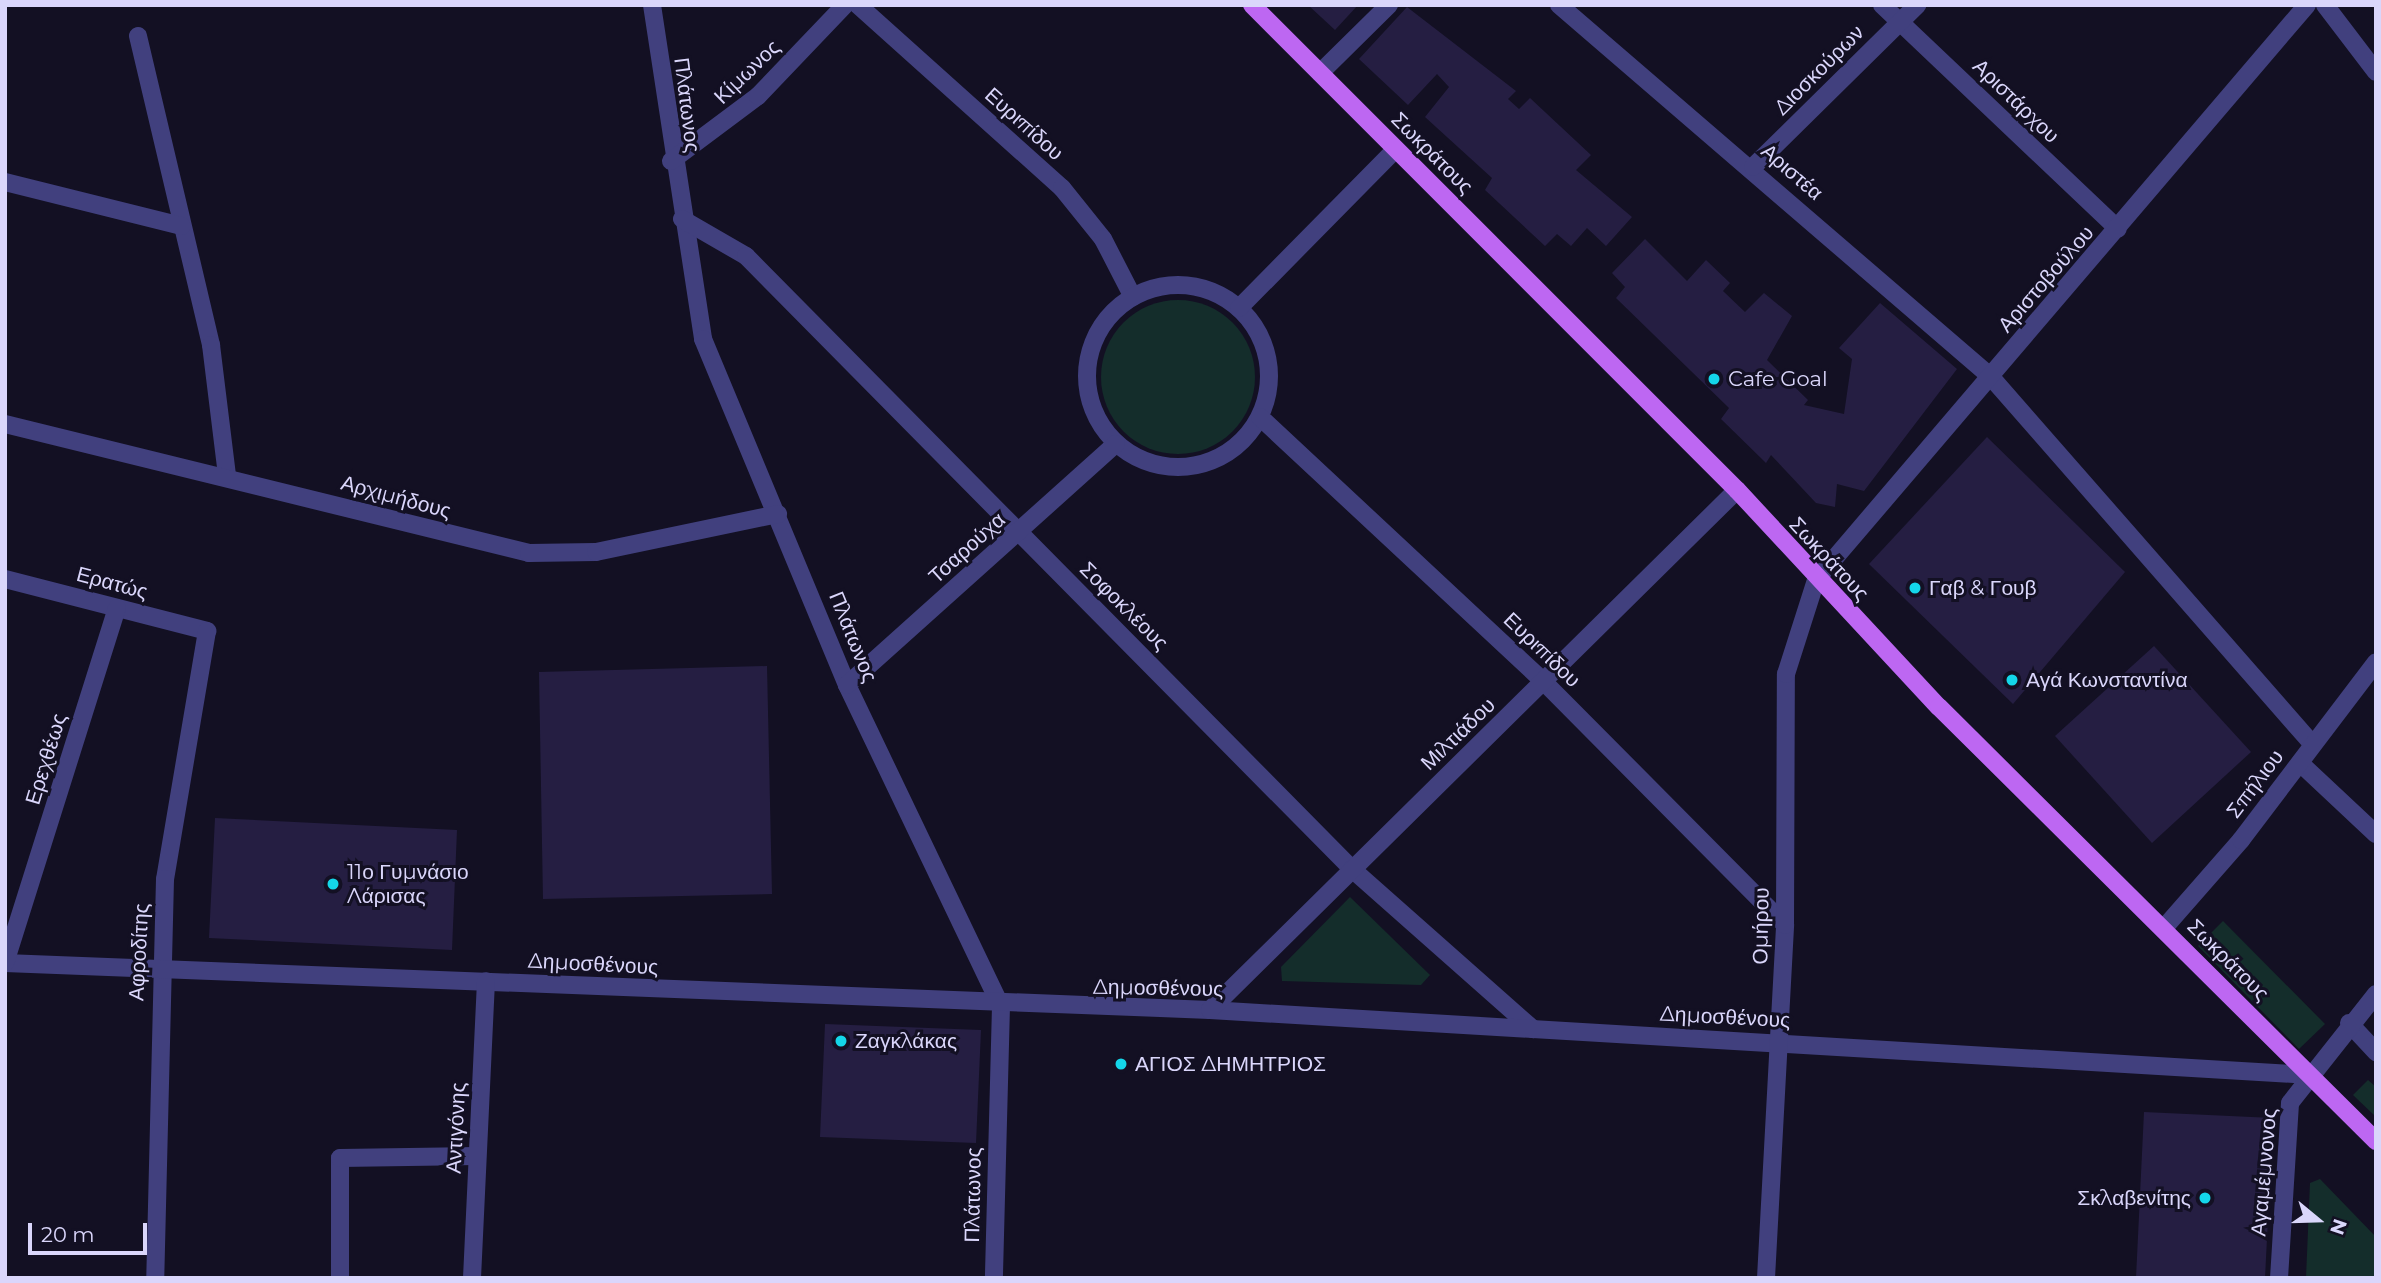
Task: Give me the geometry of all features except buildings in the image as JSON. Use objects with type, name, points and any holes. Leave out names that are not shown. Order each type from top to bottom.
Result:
[{"type":"main road","name":"Σωκράτους","points":[[1252,5],[1737,490],[1816,580],[2376,1141]]},
{"type":"street","name":"Πλάτωνος","points":[[652,5],[671,161],[703,339],[847,685],[1001,1006],[994,1278]]},
{"type":"street","name":"Κίμωνος","points":[[671,161],[758,96],[845,5]]},
{"type":"street","name":"Ευριπίδου","points":[[858,5],[1062,188],[1103,239],[1133,297]]},
{"type":"street","points":[[1320,73],[1390,5]]},
{"type":"street","name":"Αριστέα","points":[[1559,5],[1753,167],[1991,377],[2311,742]]},
{"type":"street","name":"Αριστάρχου","points":[[1882,5],[2118,229]]},
{"type":"street","name":"Διοσκούρων","points":[[1753,167],[1917,5]]},
{"type":"street","name":"Αριστοβούλου","points":[[1816,580],[2307,5]]},
{"type":"street","points":[[2325,5],[2376,72]]},
{"type":"street","points":[[138,36],[211,345],[227,477]]},
{"type":"street","points":[[1239,308],[1396,149]]},
{"type":"street","points":[[5,182],[182,226]]},
{"type":"street","name":"Σοφοκλέους","points":[[682,219],[733,243],[1352,869],[1533,1029]]},
{"type":"street","points":[[1190,285],[1239,308],[1266,351],[1270,376],[1260,417],[1234,449],[1205,463],[1174,468],[1143,461],[1116,444],[1101,425],[1087,378],[1100,330],[1133,297],[1190,285]]},
{"type":"street","name":"Ευριπίδου","points":[[1260,417],[1544,682],[1785,925]]},
{"type":"street","name":"Αρχιμήδους","points":[[5,424],[529,553],[596,552],[778,514]]},
{"type":"street","name":"Τσαρούχα","points":[[847,685],[1116,444]]},
{"type":"street","name":"Μιλτιάδου","points":[[1210,1010],[1737,490]]},
{"type":"street","name":"Ερατώς","points":[[5,579],[206,631]]},
{"type":"street","name":"Ομήρου","points":[[1766,1278],[1785,925],[1786,674],[1816,580]]},
{"type":"street","name":"Ερεχθέως","points":[[5,963],[117,608]]},
{"type":"street","name":"Αφροδίτης","points":[[155,1278],[160,969],[173,815],[206,631]]},
{"type":"street","name":"Σπήλιου","points":[[2164,928],[2300,763],[2311,742],[2376,662]]},
{"type":"street","points":[[2300,763],[2376,834]]},
{"type":"street","name":"Δημοσθένους","points":[[5,963],[486,981],[1001,1006],[1210,1010],[2310,1075]]},
{"type":"street","name":"Αντιγόνης","points":[[472,1278],[486,981]]},
{"type":"street","name":"Αγαμέμνονος","points":[[2279,1278],[2287,1116],[2310,1075],[2348,1023],[2376,994]]},
{"type":"street","points":[[2348,1023],[2376,1052]]},
{"type":"street","points":[[340,1278],[340,1158],[477,1156]]},
{"type":"green space","points":[[1178,300],[1207,306],[1232,323],[1249,348],[1255,377],[1249,406],[1232,431],[1207,448],[1178,454],[1149,448],[1124,431],[1107,406],[1101,377],[1107,348],[1124,323],[1149,306]]},
{"type":"green space","points":[[1350,897],[1430,975],[1421,985],[1282,981],[1281,967]]},
{"type":"green space","points":[[2223,921],[2325,1024],[2299,1049],[2198,946]]},
{"type":"green space","points":[[2368,1080],[2376,1087],[2376,1117],[2353,1095]]},
{"type":"green space","points":[[2320,1179],[2376,1237],[2376,1278],[2306,1278],[2310,1183]]},
{"type":"place","name":"Cafe Goal","points":[[1714,379]]},
{"type":"place","name":"Γαβ & Γουβ","points":[[1915,588]]},
{"type":"place","name":"Αγά Κωνσταντίνα","points":[[2012,680]]},
{"type":"place","name":"11ο Γυμνάσιο Λάρισας","points":[[333,884]]},
{"type":"place","name":"Ζαγκλάκας","points":[[841,1041]]},
{"type":"place","name":"ΑΓΙΟΣ ΔΗΜΗΤΡΙΟΣ","points":[[1121,1064]]},
{"type":"place","name":"Σκλαβενίτης","points":[[2205,1198]]}]
